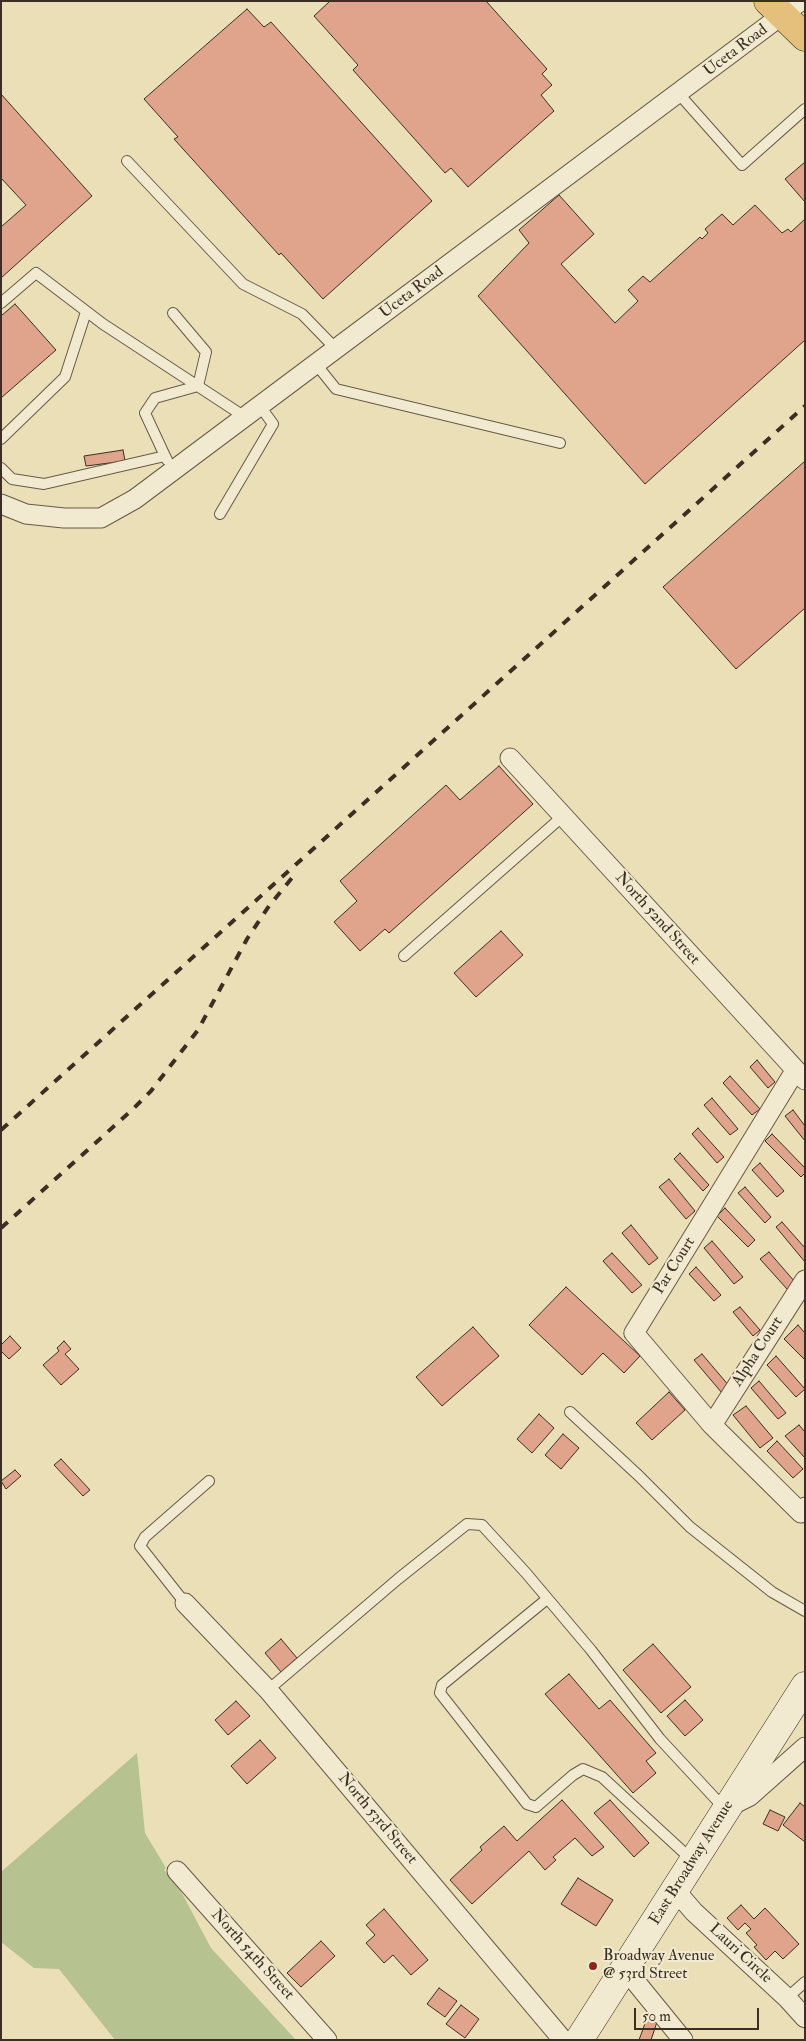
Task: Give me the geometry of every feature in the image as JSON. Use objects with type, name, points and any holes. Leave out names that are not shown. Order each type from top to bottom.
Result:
[{"type":"main road","points":[[784,6],[805,37]]},
{"type":"street","name":"Uceta Road","points":[[1,504],[26,514],[64,518],[101,518],[135,499],[169,464],[260,406],[678,94],[784,6]]},
{"type":"street","name":"North 52nd Street","points":[[510,758],[800,1075]]},
{"type":"street","name":"Par Court","points":[[800,1075],[634,1333],[712,1425],[804,1512]]},
{"type":"street","name":"Alpha Court","points":[[712,1425],[805,1280]]},
{"type":"street","name":"North 53rd Street","points":[[185,1603],[268,1690],[563,2040]]},
{"type":"street","name":"East Broadway Avenue","points":[[579,2040],[626,1970],[725,1809],[805,1686]]},
{"type":"street","points":[[725,1809],[750,1796],[805,1747]]},
{"type":"street","name":"North 54th Street","points":[[177,1871],[327,2040]]},
{"type":"street","name":"Lauri Circle","points":[[675,1890],[694,1912],[788,1998],[805,2018]]},
{"type":"street","points":[[626,1970],[683,2040]]},
{"type":"lane","points":[[678,94],[742,164],[805,109]]},
{"type":"lane","points":[[127,161],[243,284],[302,314],[336,349]]},
{"type":"lane","points":[[1,303],[36,273],[86,312],[245,417]]},
{"type":"lane","points":[[1,439],[65,378],[86,312]]},
{"type":"lane","points":[[173,313],[206,352],[198,386]]},
{"type":"lane","points":[[316,364],[336,389],[560,443]]},
{"type":"lane","points":[[1,468],[12,479],[44,484],[169,464],[145,413],[155,398],[198,386]]},
{"type":"lane","points":[[220,514],[272,424],[260,406]]},
{"type":"lane","points":[[404,956],[563,816]]},
{"type":"lane","points":[[570,1412],[639,1476],[690,1527],[772,1592],[805,1611]]},
{"type":"lane","points":[[185,1603],[140,1546],[145,1537],[209,1481]]},
{"type":"lane","points":[[268,1690],[398,1579],[467,1524],[482,1525],[591,1650],[660,1738],[725,1809]]},
{"type":"lane","points":[[547,1598],[442,1685],[440,1693],[526,1804],[536,1807],[573,1775],[583,1769],[602,1777],[693,1860]]},
{"type":"lane","points":[[788,1998],[805,1982]]},
{"type":"green space","points":[[137,1753],[145,1833],[166,1868],[164,1870],[174,1880],[211,1948],[296,2040],[115,2040],[59,1969],[34,1968],[1,1942],[1,1872]]},
{"type":"building","points":[[330,1],[486,1],[547,69],[542,74],[552,85],[541,95],[554,111],[468,187],[451,168],[445,173],[353,70],[358,65],[314,16]]},
{"type":"building","points":[[247,9],[264,27],[271,22],[432,201],[323,299],[281,253],[279,255],[174,139],[178,137],[144,99]]},
{"type":"building","points":[[1,94],[92,196],[1,278],[1,227],[26,205],[1,178]]},
{"type":"building","points":[[805,162],[805,202],[785,179]]},
{"type":"building","points":[[559,195],[594,234],[561,264],[615,323],[638,301],[628,290],[643,276],[650,282],[700,237],[702,239],[708,233],[705,229],[722,214],[733,225],[755,205],[782,233],[788,229],[791,232],[805,219],[805,340],[645,484],[478,296],[529,243],[519,230]]},
{"type":"building","points":[[15,304],[56,350],[1,398],[1,316]]},
{"type":"building","points":[[123,450],[125,461],[86,466],[84,456]]},
{"type":"building","points":[[805,461],[805,608],[736,669],[663,587]]},
{"type":"building","points":[[499,766],[533,804],[389,933],[385,929],[360,951],[334,922],[357,901],[340,881],[446,785],[460,800]]},
{"type":"building","points":[[501,931],[523,955],[476,997],[454,973]]},
{"type":"building","points":[[757,1060],[775,1082],[768,1088],[750,1067]]},
{"type":"building","points":[[730,1076],[760,1109],[752,1115],[723,1083]]},
{"type":"building","points":[[712,1098],[738,1129],[730,1135],[704,1105]]},
{"type":"building","points":[[793,1110],[805,1126],[805,1141],[785,1116]]},
{"type":"building","points":[[698,1128],[724,1157],[717,1163],[692,1134]]},
{"type":"building","points":[[772,1134],[805,1168],[805,1173],[801,1177],[765,1141]]},
{"type":"building","points":[[680,1153],[709,1185],[703,1191],[674,1159]]},
{"type":"building","points":[[760,1163],[784,1191],[777,1197],[752,1170]]},
{"type":"building","points":[[669,1179],[695,1211],[686,1219],[659,1187]]},
{"type":"building","points":[[745,1187],[771,1217],[765,1223],[738,1193]]},
{"type":"building","points":[[725,1208],[755,1240],[748,1247],[717,1216]]},
{"type":"building","points":[[782,1222],[805,1248],[805,1262],[776,1227]]},
{"type":"building","points":[[631,1225],[658,1258],[649,1265],[622,1233]]},
{"type":"building","points":[[712,1241],[743,1277],[734,1284],[704,1248]]},
{"type":"building","points":[[769,1252],[795,1282],[787,1289],[760,1259]]},
{"type":"building","points":[[612,1253],[642,1285],[632,1293],[603,1261]]},
{"type":"building","points":[[696,1267],[721,1295],[714,1301],[689,1274]]},
{"type":"building","points":[[566,1287],[640,1356],[624,1373],[603,1353],[582,1375],[529,1325]]},
{"type":"building","points":[[740,1307],[760,1330],[753,1336],[733,1312]]},
{"type":"building","points":[[798,1325],[805,1333],[805,1360],[784,1339]]},
{"type":"building","points":[[473,1327],[499,1356],[442,1406],[416,1377]]},
{"type":"building","points":[[10,1336],[21,1348],[9,1359],[1,1351],[1,1345]]},
{"type":"building","points":[[64,1341],[71,1349],[65,1354],[79,1369],[61,1385],[43,1365],[59,1351],[57,1348]]},
{"type":"building","points":[[702,1354],[730,1387],[722,1393],[694,1360]]},
{"type":"building","points":[[776,1356],[805,1389],[796,1397],[767,1365]]},
{"type":"building","points":[[759,1381],[786,1413],[778,1419],[751,1388]]},
{"type":"building","points":[[669,1392],[685,1410],[652,1440],[636,1423]]},
{"type":"building","points":[[746,1406],[773,1438],[760,1448],[733,1415]]},
{"type":"building","points":[[539,1414],[554,1428],[532,1453],[517,1439]]},
{"type":"building","points":[[799,1425],[805,1432],[805,1458],[785,1436]]},
{"type":"building","points":[[563,1434],[579,1448],[561,1469],[545,1455]]},
{"type":"building","points":[[777,1441],[803,1469],[793,1478],[767,1451]]},
{"type":"building","points":[[61,1459],[90,1490],[83,1496],[54,1465]]},
{"type":"building","points":[[15,1470],[21,1476],[6,1489],[1,1481]]},
{"type":"building","points":[[281,1639],[297,1658],[281,1672],[265,1653]]},
{"type":"building","points":[[653,1644],[691,1687],[661,1713],[623,1670]]},
{"type":"building","points":[[569,1674],[599,1709],[610,1700],[656,1753],[646,1761],[656,1773],[633,1793],[545,1694]]},
{"type":"building","points":[[685,1700],[703,1720],[685,1736],[667,1716]]},
{"type":"building","points":[[236,1701],[250,1716],[228,1735],[215,1720]]},
{"type":"building","points":[[260,1740],[276,1758],[247,1784],[231,1766]]},
{"type":"building","points":[[562,1800],[604,1847],[592,1856],[575,1838],[553,1857],[556,1860],[545,1870],[529,1851],[472,1904],[450,1880],[482,1850],[480,1847],[504,1826],[517,1841]]},
{"type":"building","points":[[610,1800],[649,1843],[634,1857],[594,1813]]},
{"type":"building","points":[[800,1803],[805,1807],[805,1842],[783,1825]]},
{"type":"building","points":[[770,1810],[785,1817],[778,1831],[763,1824]]},
{"type":"building","points":[[578,1878],[613,1900],[596,1926],[561,1904]]},
{"type":"building","points":[[741,1905],[754,1919],[765,1908],[799,1944],[783,1959],[775,1951],[766,1960],[754,1947],[757,1945],[746,1933],[751,1929],[745,1923],[738,1930],[727,1918]]},
{"type":"building","points":[[384,1909],[428,1960],[411,1975],[393,1955],[384,1963],[366,1943],[375,1935],[366,1925]]},
{"type":"building","points":[[321,1941],[335,1956],[301,1987],[287,1973]]},
{"type":"building","points":[[439,1988],[457,2001],[445,2017],[427,2004]]},
{"type":"building","points":[[461,2005],[479,2019],[465,2038],[446,2024]]},
{"type":"building","points":[[647,2018],[657,2022],[651,2040],[639,2040]]},
{"type":"railway","points":[[1,1130],[805,406]]},
{"type":"railway","points":[[1,1228],[151,1091],[198,1030],[247,939],[269,906],[296,873]]},
{"type":"place","name":"Broadway Avenue @ 53rd Street","points":[[593,1966]]}]
